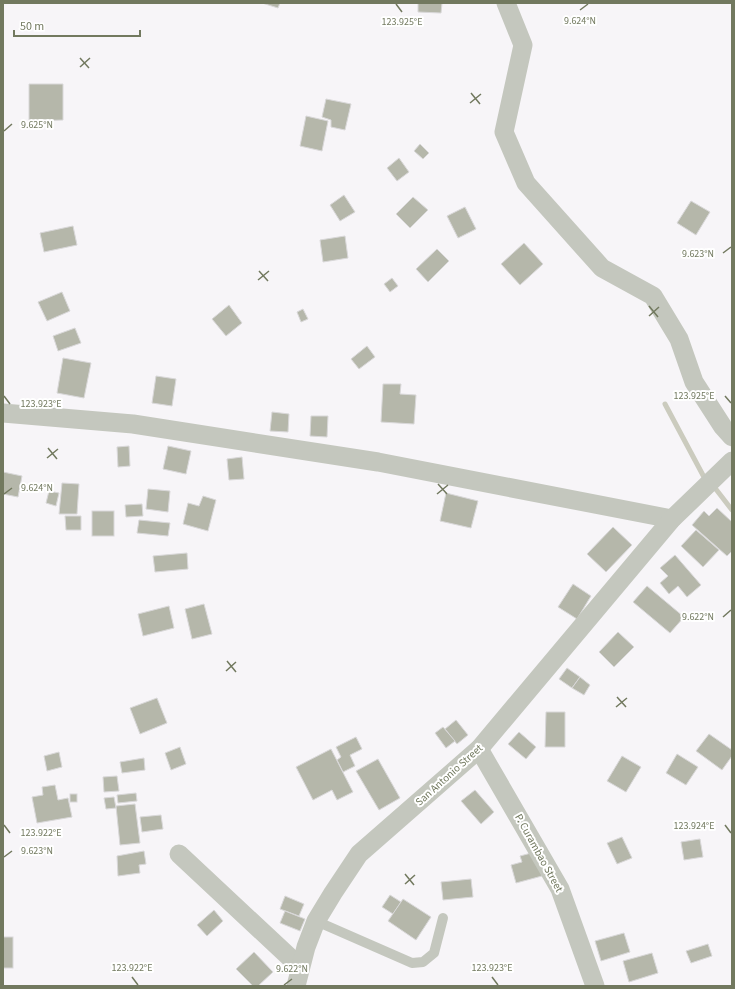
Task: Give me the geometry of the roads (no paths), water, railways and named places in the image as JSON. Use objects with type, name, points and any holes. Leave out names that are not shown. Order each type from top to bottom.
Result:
[{"type":"street","points":[[506,3],[523,46],[504,132],[526,184],[602,268],[653,296],[679,339],[694,382],[732,438]]},
{"type":"street","points":[[3,412],[133,424],[378,462],[672,519]]},
{"type":"street","name":"San Antonio Street","points":[[296,986],[300,968],[316,921],[359,854],[479,749],[672,519],[732,461]]},
{"type":"street","name":"P. Curambao Street","points":[[479,749],[560,889],[595,986]]},
{"type":"street","points":[[179,854],[300,968]]},
{"type":"lane","points":[[316,921],[412,963],[423,962],[434,953],[443,918]]},
{"type":"waterway","points":[[665,404],[705,479]]},
{"type":"waterway","points":[[715,488],[732,510]]}]
